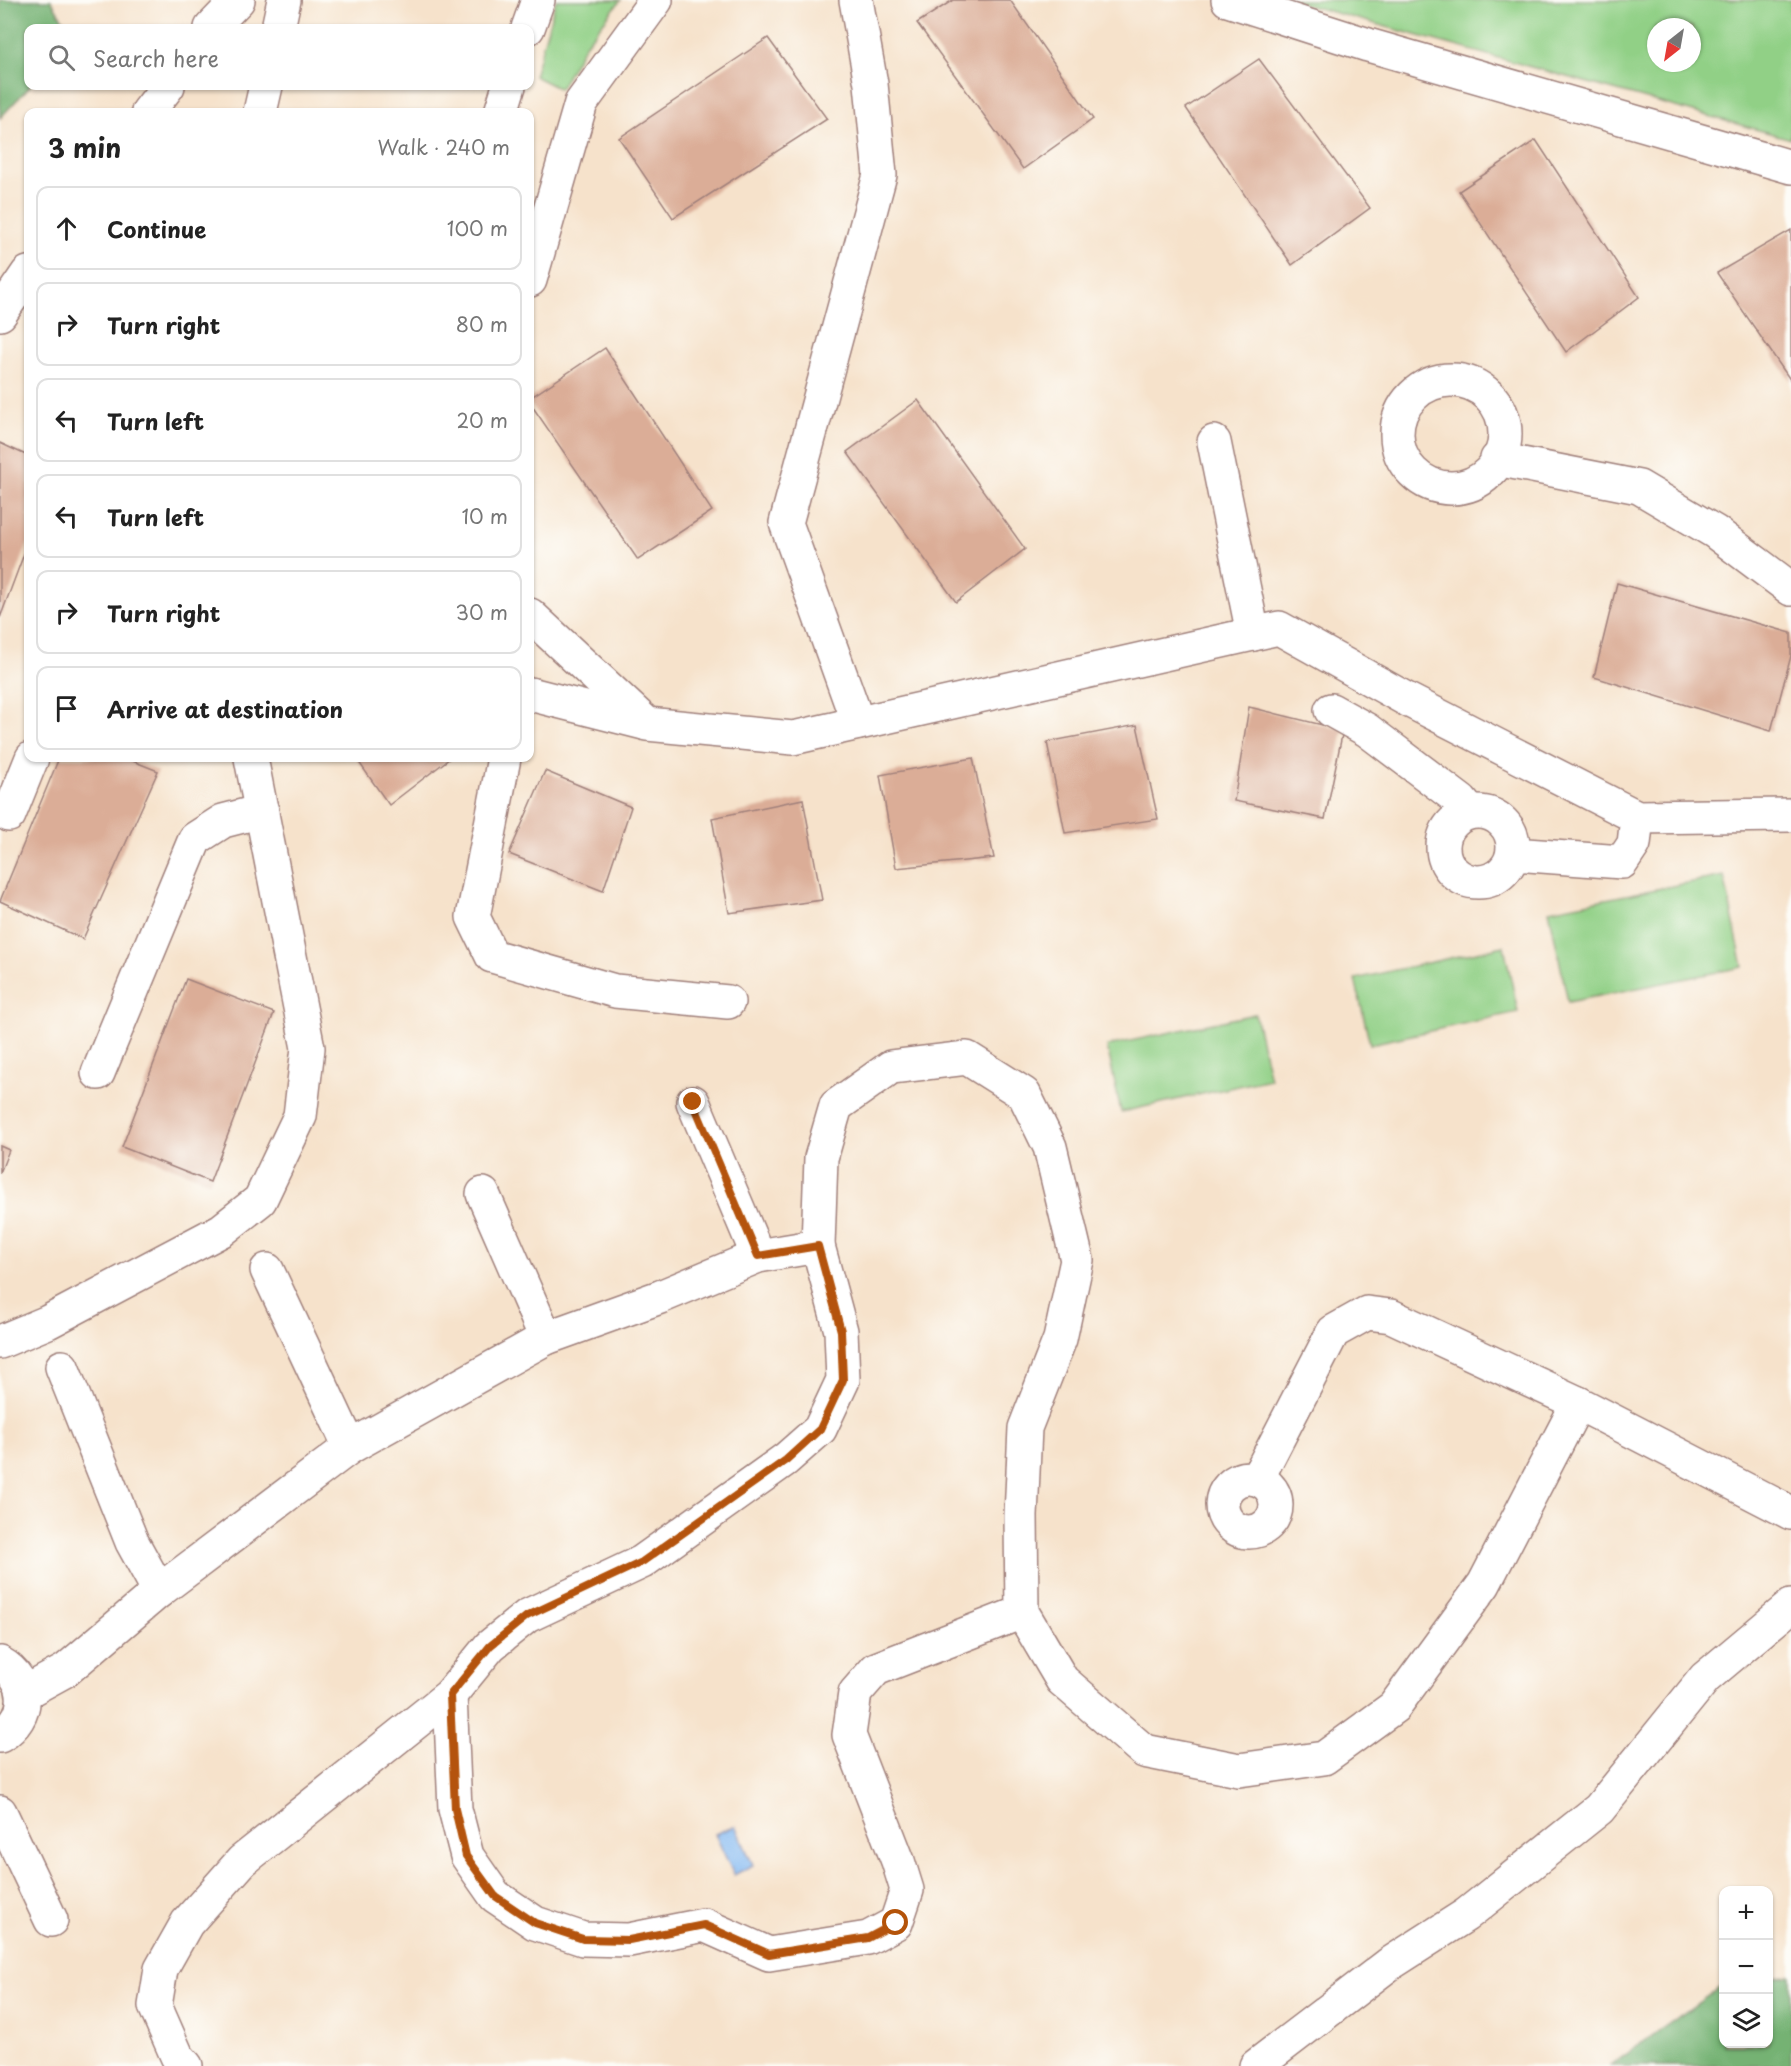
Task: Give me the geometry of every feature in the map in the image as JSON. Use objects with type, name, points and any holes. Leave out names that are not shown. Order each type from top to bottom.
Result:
[{"type":"lane","points":[[215,24],[238,0]]},
{"type":"lane","points":[[279,24],[284,0]]},
{"type":"lane","points":[[529,24],[538,0]]},
{"type":"lane","points":[[534,266],[580,103],[656,0]]},
{"type":"lane","points":[[856,0],[871,84],[880,175],[786,523],[858,723]]},
{"type":"lane","points":[[1228,0],[1368,45],[1791,167]]},
{"type":"lane","points":[[151,108],[165,90]]},
{"type":"lane","points":[[261,108],[265,90]]},
{"type":"lane","points":[[502,108],[508,90]]},
{"type":"lane","points":[[0,314],[24,279]]},
{"type":"lane","points":[[1214,442],[1253,634]]},
{"type":"lane","points":[[1497,459],[1639,487],[1714,532],[1791,590]]},
{"type":"lane","points":[[534,619],[647,724]]},
{"type":"lane","points":[[534,695],[647,724],[793,738],[1279,628],[1406,699],[1637,817],[1791,815]]},
{"type":"lane","points":[[1331,710],[1367,730],[1461,801],[1470,812]]},
{"type":"lane","points":[[9,815],[30,762]]},
{"type":"lane","points":[[0,1342],[48,1322],[222,1230],[260,1200],[300,1116],[308,1048],[252,762]]},
{"type":"lane","points":[[503,762],[473,917],[492,956],[615,991],[728,1002]]},
{"type":"lane","points":[[98,1073],[195,839],[223,821],[261,811]]},
{"type":"lane","points":[[1470,812],[1492,814],[1502,821],[1513,842],[1513,854],[1509,865],[1490,880],[1467,881],[1457,875],[1444,856],[1445,834],[1459,817],[1470,812]]},
{"type":"lane","points":[[1513,854],[1622,862],[1634,844],[1637,817]]},
{"type":"lane","points":[[186,2066],[177,2056],[155,2006],[161,1969],[187,1923],[242,1861],[450,1695],[490,1646],[527,1616],[642,1562],[786,1460],[820,1429],[843,1380],[841,1331],[818,1246],[821,1158],[836,1106],[891,1067],[967,1058],[1024,1094],[1050,1148],[1077,1260],[1060,1339],[1025,1428],[1021,1516],[1022,1612],[1062,1680],[1144,1751],[1239,1770],[1324,1758],[1394,1707],[1484,1584],[1578,1403]]},
{"type":"lane","points":[[693,1102],[758,1256]]},
{"type":"lane","points":[[483,1194],[546,1338]]},
{"type":"lane","points":[[24,1693],[66,1670],[159,1591],[350,1447],[546,1338],[660,1298],[758,1256],[818,1246]]},
{"type":"lane","points":[[267,1270],[350,1447]]},
{"type":"lane","points":[[1257,1479],[1333,1332],[1367,1313],[1391,1316],[1578,1403],[1791,1513]]},
{"type":"lane","points":[[62,1367],[132,1542],[159,1591]]},
{"type":"lane","points":[[1256,2066],[1388,1965],[1466,1915],[1599,1809],[1705,1678],[1791,1606]]},
{"type":"lane","points":[[450,1695],[455,1809],[466,1856],[495,1896],[535,1923],[583,1939],[629,1940],[704,1925],[769,1954],[868,1938],[896,1923],[907,1890],[849,1735],[855,1693],[876,1669],[1022,1612]]},
{"type":"lane","points":[[0,1662],[12,1671],[24,1693],[24,1707],[19,1720],[10,1730],[0,1736]]},
{"type":"lane","points":[[0,1812],[51,1920]]},
{"type":"green space","points":[[0,0],[51,0],[66,24],[24,24],[24,90],[26,90],[0,118]]},
{"type":"green space","points":[[556,0],[621,0],[585,45],[560,89],[534,76]]},
{"type":"green space","points":[[1289,0],[1791,0],[1791,139]]},
{"type":"green space","points":[[1724,876],[1743,967],[1568,1002],[1549,910]]},
{"type":"green space","points":[[1504,946],[1518,1012],[1370,1044],[1355,979]]},
{"type":"green space","points":[[1255,1014],[1270,1079],[1121,1112],[1107,1046]]},
{"type":"green space","points":[[1791,1974],[1791,2066],[1610,2066],[1719,1988],[1719,2048],[1773,2048],[1773,1977]]},
{"type":"water","points":[[735,1826],[753,1865],[734,1875],[715,1834]]},
{"type":"building","points":[[953,0],[1010,0],[1093,119],[1023,169],[917,23]]},
{"type":"building","points":[[768,38],[827,119],[673,218],[619,138]]},
{"type":"building","points":[[1259,59],[1370,208],[1292,265],[1186,108]]},
{"type":"building","points":[[1536,140],[1639,297],[1566,352],[1459,191]]},
{"type":"building","points":[[1791,230],[1791,381],[1717,273]]},
{"type":"building","points":[[605,348],[712,511],[638,560],[534,409],[534,395]]},
{"type":"building","points":[[918,400],[1025,549],[956,602],[847,452]]},
{"type":"building","points":[[0,443],[24,454],[24,554],[0,618]]},
{"type":"building","points":[[1617,583],[1791,633],[1791,656],[1771,731],[1594,677]]},
{"type":"building","points":[[1249,707],[1343,730],[1325,819],[1234,801]]},
{"type":"building","points":[[1137,725],[1158,819],[1065,833],[1047,742]]},
{"type":"building","points":[[973,758],[994,858],[896,868],[880,775]]},
{"type":"building","points":[[57,762],[135,762],[158,771],[83,939],[0,901]]},
{"type":"building","points":[[359,762],[445,762],[389,805]]},
{"type":"building","points":[[545,771],[631,807],[603,891],[509,854]]},
{"type":"building","points":[[803,799],[822,900],[729,913],[712,818]]},
{"type":"building","points":[[186,979],[274,1013],[210,1182],[122,1147]]},
{"type":"building","points":[[0,1146],[9,1150],[0,1173]]},
{"type":"route","points":[[693,1102],[758,1256],[818,1246],[841,1331],[843,1380],[820,1429],[786,1460],[642,1562],[527,1616],[490,1646],[450,1695],[455,1809],[466,1856],[495,1896],[535,1923],[583,1939],[629,1940],[704,1925],[769,1954],[868,1938],[896,1923]]}]
